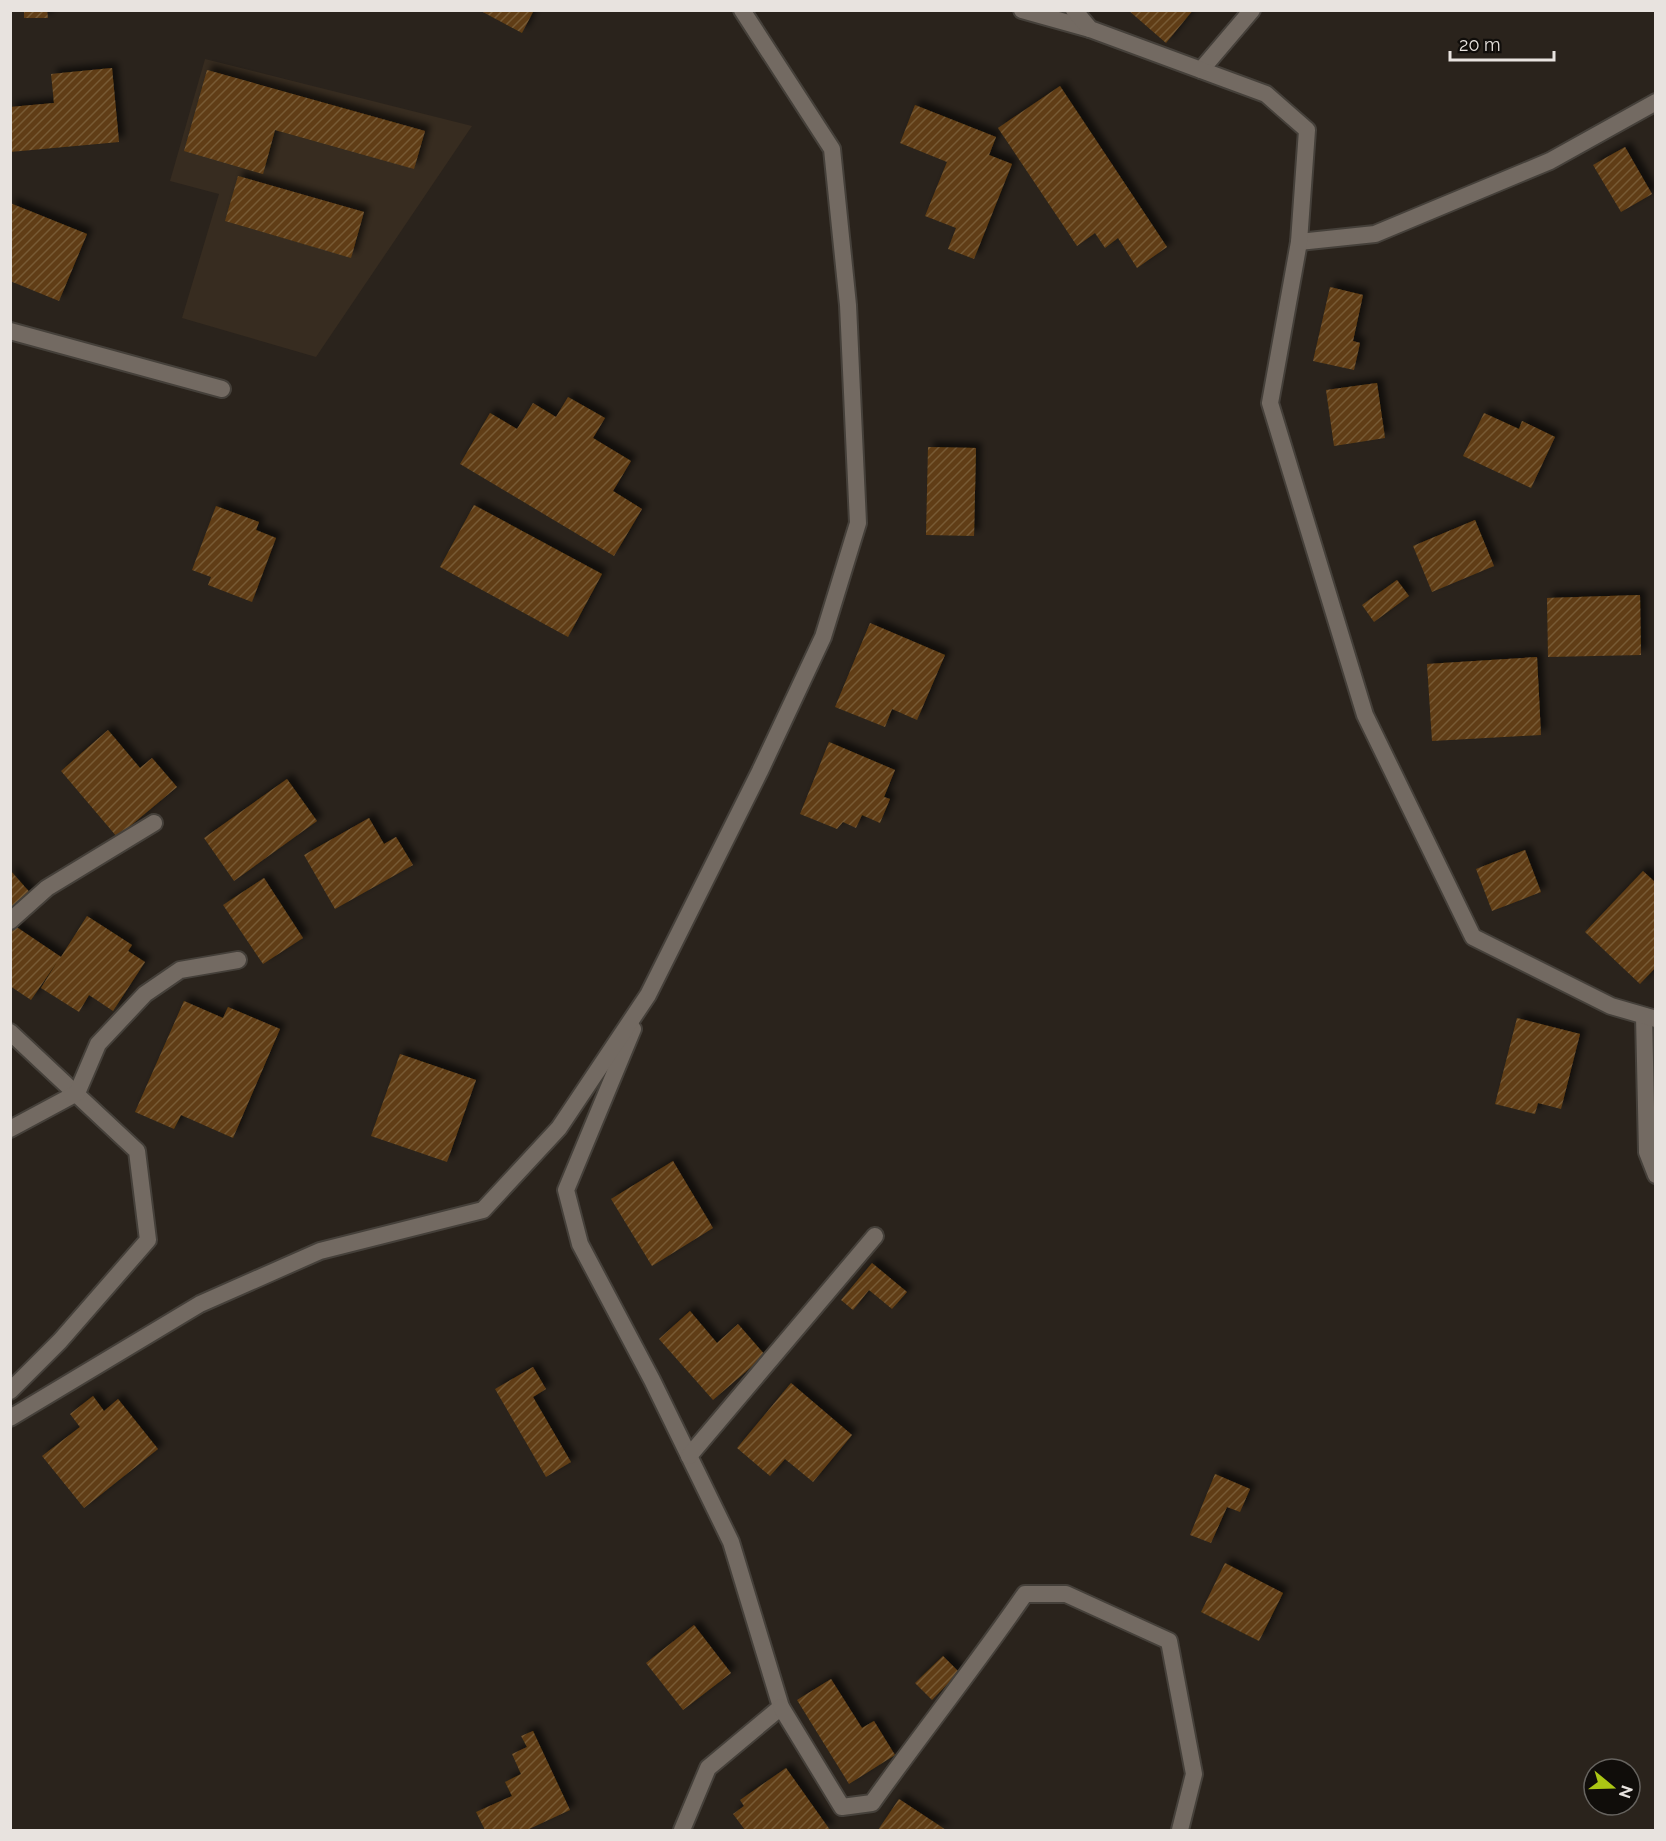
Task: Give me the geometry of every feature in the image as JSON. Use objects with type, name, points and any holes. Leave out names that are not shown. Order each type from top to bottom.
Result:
[{"type":"street","points":[[742,10],[832,149],[848,305],[858,523],[823,637],[760,771],[648,995],[566,1190],[580,1244],[652,1380],[731,1542],[781,1707],[842,1807],[872,1803],[918,1738],[973,1669],[1024,1594],[1065,1594],[1169,1641],[1194,1774],[1180,1830]]},
{"type":"street","points":[[1022,10],[1090,29],[1266,94],[1307,130],[1299,242],[1270,403],[1365,715],[1473,937],[1611,1006],[1650,1017],[1647,1152],[1656,1175]]},
{"type":"street","points":[[1074,10],[1090,29]]},
{"type":"street","points":[[1200,70],[1252,10]]},
{"type":"street","points":[[1299,242],[1375,234],[1550,161],[1656,102]]},
{"type":"street","points":[[10,331],[222,389]]},
{"type":"street","points":[[10,921],[46,888],[154,823]]},
{"type":"street","points":[[10,1128],[77,1093],[98,1044],[145,994],[180,970],[238,960]]},
{"type":"street","points":[[10,1418],[200,1304],[320,1251],[483,1210],[559,1128],[648,995]]},
{"type":"street","points":[[10,1032],[136,1151],[148,1240],[60,1341],[10,1391]]},
{"type":"street","points":[[689,1456],[875,1236]]},
{"type":"street","points":[[682,1830],[708,1768],[781,1707]]},
{"type":"shaded area","points":[[205,59],[472,126],[316,357],[182,318],[219,194],[170,181]]},
{"type":"building","points":[[24,10],[47,10],[48,18],[24,18]]},
{"type":"building","points":[[479,10],[534,10],[522,33]]},
{"type":"building","points":[[1128,10],[1193,10],[1166,43]]},
{"type":"building","points":[[112,68],[119,142],[10,152],[10,107],[54,103],[51,74]]},
{"type":"building","points":[[207,70],[425,131],[414,169],[275,130],[263,174],[184,151]]},
{"type":"building","points":[[1060,86],[1167,247],[1137,268],[1118,238],[1105,248],[1095,233],[1077,246],[998,128]]},
{"type":"building","points":[[915,105],[996,137],[989,155],[1012,164],[974,259],[948,249],[956,228],[925,216],[947,162],[900,143]]},
{"type":"building","points":[[1625,147],[1652,194],[1621,212],[1593,165]]},
{"type":"building","points":[[238,176],[364,212],[351,258],[225,221]]},
{"type":"building","points":[[10,203],[87,234],[59,301],[10,281]]},
{"type":"building","points":[[1330,287],[1363,295],[1353,341],[1360,343],[1354,370],[1313,361]]},
{"type":"building","points":[[1377,383],[1385,438],[1334,446],[1326,390]]},
{"type":"building","points":[[568,397],[605,418],[593,438],[631,461],[613,491],[642,509],[614,556],[460,464],[490,413],[517,429],[533,403],[556,417]]},
{"type":"building","points":[[1484,413],[1519,429],[1522,421],[1555,437],[1531,488],[1463,456]]},
{"type":"building","points":[[928,447],[976,448],[974,536],[926,535]]},
{"type":"building","points":[[474,505],[602,574],[568,637],[440,567]]},
{"type":"building","points":[[216,506],[259,522],[256,530],[276,538],[252,602],[208,585],[211,577],[192,570]]},
{"type":"building","points":[[1475,520],[1494,566],[1432,592],[1413,546]]},
{"type":"building","points":[[1397,580],[1409,596],[1374,622],[1362,605]]},
{"type":"building","points":[[1640,595],[1641,655],[1548,657],[1547,598]]},
{"type":"building","points":[[870,623],[945,655],[917,720],[892,709],[885,727],[835,707]]},
{"type":"building","points":[[1537,657],[1541,735],[1432,741],[1427,664]]},
{"type":"building","points":[[108,730],[140,768],[152,758],[177,787],[117,837],[61,771]]},
{"type":"building","points":[[829,742],[895,770],[884,797],[890,799],[880,823],[862,815],[856,828],[843,822],[837,829],[800,814]]},
{"type":"building","points":[[287,779],[317,821],[234,881],[204,838]]},
{"type":"building","points":[[369,818],[384,844],[396,837],[413,865],[335,909],[304,855]]},
{"type":"building","points":[[1525,850],[1541,892],[1492,911],[1476,869]]},
{"type":"building","points":[[10,870],[32,895],[10,913]]},
{"type":"building","points":[[1643,871],[1656,883],[1656,967],[1640,984],[1585,932]]},
{"type":"building","points":[[264,878],[303,938],[263,964],[223,905]]},
{"type":"building","points":[[87,916],[132,945],[128,951],[145,962],[113,1011],[89,995],[79,1012],[41,988],[57,962],[31,1000],[10,986],[12,924],[61,957]]},
{"type":"building","points":[[184,1001],[223,1018],[228,1007],[280,1029],[233,1138],[181,1115],[174,1129],[135,1112]]},
{"type":"building","points":[[1517,1018],[1580,1034],[1561,1109],[1538,1103],[1535,1114],[1495,1104]]},
{"type":"building","points":[[400,1054],[476,1080],[447,1162],[371,1136]]},
{"type":"building","points":[[673,1161],[713,1228],[652,1266],[611,1199]]},
{"type":"building","points":[[872,1263],[907,1292],[892,1309],[869,1290],[853,1310],[841,1300]]},
{"type":"building","points":[[690,1311],[717,1343],[738,1324],[765,1355],[713,1400],[659,1339]]},
{"type":"building","points":[[533,1367],[546,1389],[533,1397],[571,1462],[546,1477],[495,1389]]},
{"type":"building","points":[[791,1383],[852,1435],[813,1482],[785,1459],[770,1476],[737,1448]]},
{"type":"building","points":[[93,1396],[104,1411],[118,1399],[158,1449],[84,1508],[42,1456],[80,1427],[70,1414]]},
{"type":"building","points":[[1215,1474],[1250,1489],[1240,1512],[1227,1507],[1211,1543],[1190,1535]]},
{"type":"building","points":[[1225,1563],[1283,1593],[1259,1641],[1201,1612]]},
{"type":"building","points":[[694,1625],[731,1673],[683,1710],[646,1663]]},
{"type":"building","points":[[943,1656],[959,1672],[932,1700],[915,1683]]},
{"type":"building","points":[[831,1679],[862,1728],[874,1721],[895,1755],[849,1784],[797,1700]]},
{"type":"building","points":[[533,1731],[570,1810],[527,1830],[485,1830],[476,1812],[512,1796],[505,1782],[521,1774],[512,1754],[527,1747],[521,1736]]},
{"type":"building","points":[[786,1768],[830,1830],[745,1830],[733,1814],[744,1806],[740,1800]]},
{"type":"building","points":[[899,1799],[946,1830],[878,1830]]}]
